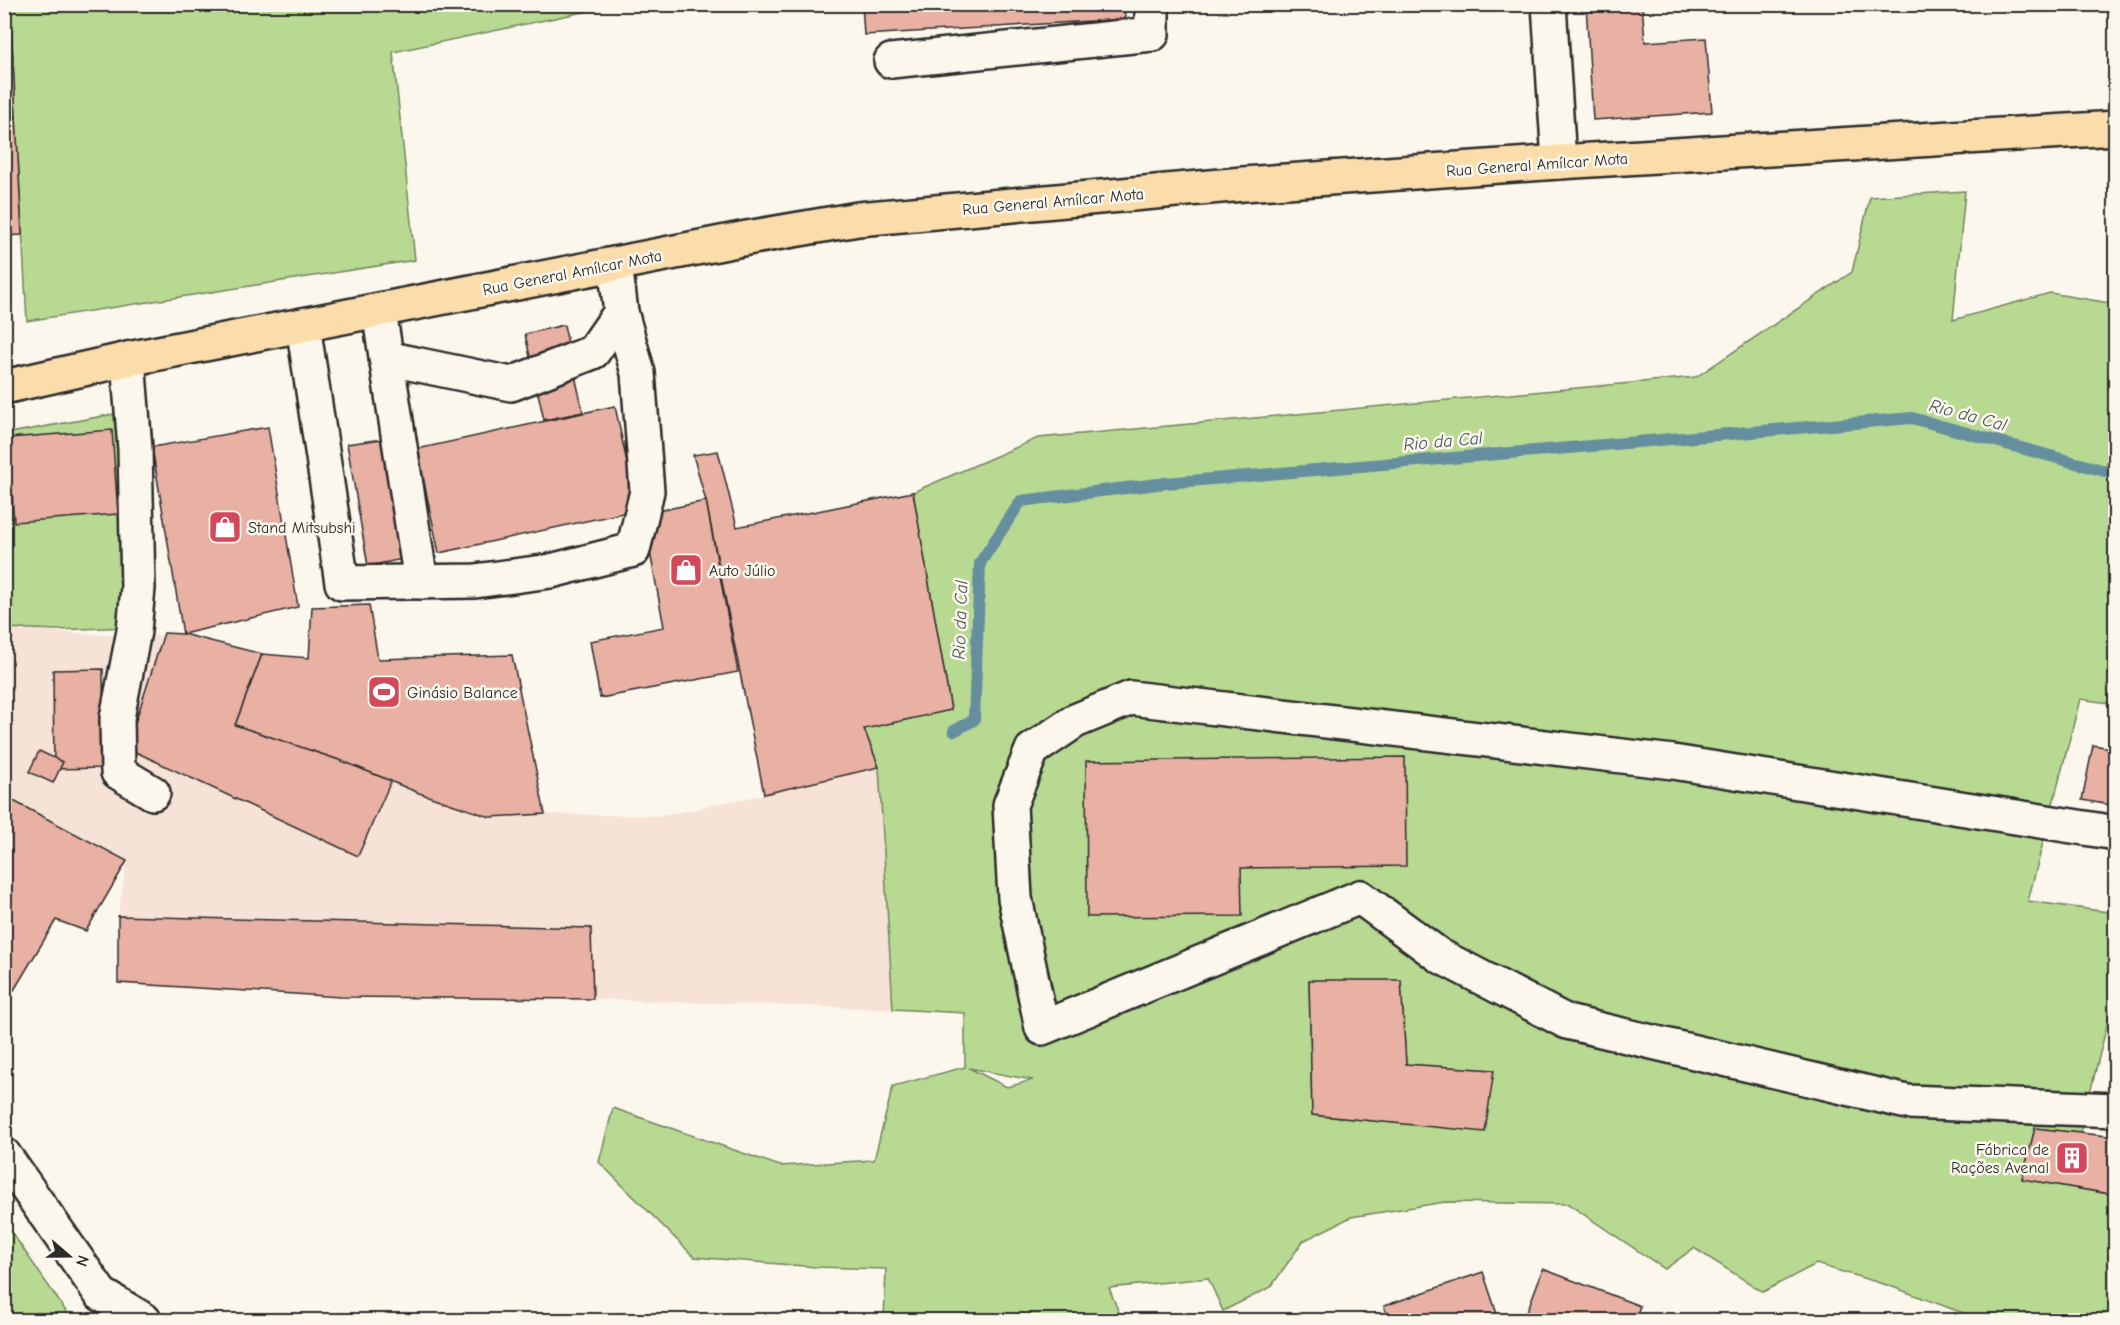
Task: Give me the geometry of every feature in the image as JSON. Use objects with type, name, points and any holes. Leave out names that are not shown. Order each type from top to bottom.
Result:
[{"type":"main road","name":"Rua General Amílcar Mota","points":[[4,387],[128,359],[747,238],[880,217],[1243,184],[2115,128]]},
{"type":"street","points":[[891,61],[1152,34],[1152,4]]},
{"type":"street","points":[[1549,4],[1558,162]]},
{"type":"street","points":[[303,325],[342,583],[475,581],[551,571],[633,550],[647,491],[639,373],[621,312],[615,264]]},
{"type":"street","points":[[379,311],[421,582]]},
{"type":"street","points":[[386,358],[512,384],[593,352],[621,312]]},
{"type":"street","points":[[128,359],[135,449],[138,588],[134,631],[117,718],[118,772],[153,793]]},
{"type":"street","points":[[2115,833],[1673,762],[1131,698],[1074,720],[1032,750],[1010,805],[1015,898],[1042,1028],[1360,897],[1440,956],[1567,1022],[1907,1102],[2115,1110]]},
{"type":"street","points":[[4,1155],[101,1294],[144,1320]]},
{"type":"shaded area","points":[[5,628],[131,637],[183,634],[262,654],[235,724],[342,761],[419,793],[490,817],[545,814],[661,816],[804,786],[879,767],[893,1009],[593,999],[341,997],[118,983],[118,916],[127,861],[5,796]]},
{"type":"green space","points":[[10,4],[617,5],[393,52],[415,260],[27,321]]},
{"type":"green space","points":[[1965,191],[1953,320],[2050,293],[2115,304],[2115,704],[2080,699],[2028,901],[2115,913],[2115,993],[2080,1133],[2035,1128],[2022,1179],[2115,1195],[2115,1320],[1982,1320],[1890,1286],[1816,1264],[1763,1292],[1694,1248],[1665,1269],[1568,1204],[1445,1202],[1351,1217],[1303,1241],[1271,1287],[1223,1311],[1208,1278],[1109,1288],[1122,1320],[884,1320],[886,1269],[816,1267],[694,1257],[599,1162],[613,1108],[780,1166],[874,1160],[893,1086],[965,1067],[965,1013],[893,1009],[879,767],[864,729],[951,710],[913,492],[1038,438],[1696,377],[1852,272],[1870,197]],"holes":[[[1309,981],[1401,981],[1406,1064],[1485,1131],[1312,1115]],[[969,1068],[1032,1080],[1033,1080],[1007,1087]]]},
{"type":"green space","points":[[120,413],[127,627],[58,630],[5,628],[5,434]]},
{"type":"green space","points":[[4,1221],[72,1320],[5,1320]]},
{"type":"building","points":[[862,4],[1124,4],[1125,19],[864,35]]},
{"type":"building","points":[[1586,4],[1642,4],[1645,42],[1706,38],[1712,112],[1593,120]]},
{"type":"building","points":[[10,8],[16,117],[4,119],[4,10]]},
{"type":"building","points":[[16,117],[22,235],[4,236],[4,119]]},
{"type":"building","points":[[564,325],[583,412],[544,420],[525,334]]},
{"type":"building","points":[[615,406],[637,510],[439,553],[417,449]]},
{"type":"building","name":"Stand Mitsubshi","points":[[268,427],[298,607],[183,634],[152,447]]},
{"type":"building","points":[[112,430],[118,514],[14,522],[8,438]]},
{"type":"building","points":[[382,439],[403,559],[368,566],[347,444]]},
{"type":"building","points":[[718,451],[737,527],[913,492],[951,710],[864,729],[879,767],[764,794],[706,501],[693,455]]},
{"type":"building","name":"Auto Júlio","points":[[706,501],[738,672],[600,698],[590,641],[664,627],[643,514]]},
{"type":"building","name":"Ginásio Balance","points":[[369,605],[378,659],[512,655],[545,814],[490,817],[419,793],[342,761],[235,725],[262,654],[309,658],[312,607]]},
{"type":"building","points":[[164,633],[183,634],[262,654],[235,725],[342,761],[391,781],[358,856],[127,748]]},
{"type":"building","points":[[103,669],[104,768],[54,769],[53,670]]},
{"type":"building","points":[[2093,745],[2116,749],[2116,806],[2082,800]]},
{"type":"building","points":[[39,751],[63,762],[53,783],[29,772]]},
{"type":"building","points":[[1405,757],[1406,866],[1241,868],[1242,916],[1087,917],[1086,761]]},
{"type":"building","points":[[4,796],[127,861],[86,931],[56,920],[14,990],[4,986]]},
{"type":"building","points":[[118,916],[591,928],[593,999],[341,997],[118,983]]},
{"type":"building","points":[[1309,980],[1401,980],[1406,1064],[1494,1070],[1485,1132],[1312,1115]]},
{"type":"building","name":"Fábrica de Rações Avenal","points":[[2035,1128],[2116,1137],[2116,1195],[2022,1179]]},
{"type":"building","points":[[1543,1269],[1640,1306],[1635,1320],[1524,1320]]},
{"type":"building","points":[[1483,1272],[1499,1320],[1389,1320],[1384,1306]]},
{"type":"waterway","name":"Rio da Cal","points":[[954,731],[974,720],[980,563],[1021,501],[1166,483],[1912,418],[2116,474]]},
{"type":"place","name":"Stand Mitsubshi","points":[[225,527]]},
{"type":"place","name":"Auto Júlio","points":[[686,570]]},
{"type":"place","name":"Ginásio Balance","points":[[384,692]]},
{"type":"place","name":"Fábrica de Rações Avenal","points":[[2072,1158]]}]
